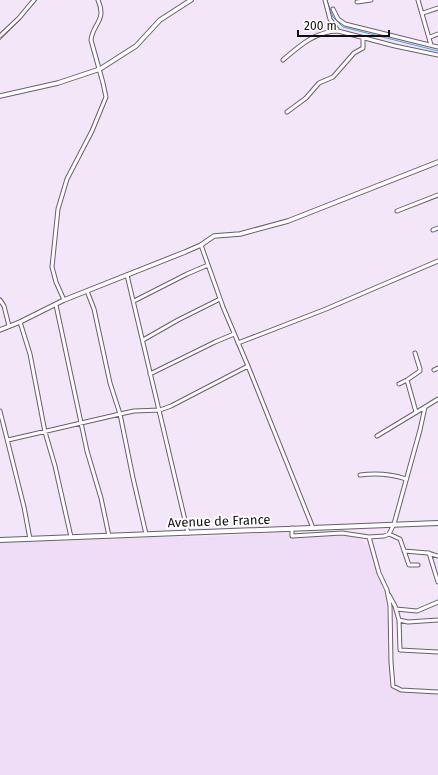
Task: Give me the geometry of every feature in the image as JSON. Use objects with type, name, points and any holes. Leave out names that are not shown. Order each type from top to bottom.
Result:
[{"type":"main road","name":"Avenue de France","points":[[0,540],[438,523]]},
{"type":"street","points":[[0,36],[19,18],[34,0]]},
{"type":"street","points":[[64,300],[56,282],[52,267],[58,210],[67,179],[92,131],[106,95],[92,40],[92,36],[100,19],[101,10],[98,0]]},
{"type":"street","points":[[0,96],[58,83],[100,69],[136,46],[160,20],[191,0]]},
{"type":"street","points":[[325,0],[330,19],[338,31]]},
{"type":"street","points":[[358,2],[371,0]]},
{"type":"street","points":[[418,0],[430,37],[431,45]]},
{"type":"street","points":[[423,14],[438,8]]},
{"type":"street","points":[[333,9],[338,19],[345,24],[438,47]]},
{"type":"street","points":[[283,60],[312,38],[324,32],[338,31],[438,55]]},
{"type":"street","points":[[430,37],[438,34]]},
{"type":"street","points":[[287,112],[306,98],[319,83],[334,76],[354,53],[363,48],[363,38]]},
{"type":"street","points":[[0,330],[20,322],[64,300],[201,245],[214,236],[240,234],[291,220],[438,162]]},
{"type":"street","points":[[397,211],[438,195]]},
{"type":"street","points":[[433,230],[438,228]]},
{"type":"street","points":[[201,245],[220,299],[313,528]]},
{"type":"street","points":[[238,343],[326,309],[438,260]]},
{"type":"street","points":[[134,301],[208,265]]},
{"type":"street","points":[[127,275],[188,533]]},
{"type":"street","points":[[87,291],[94,309],[110,383],[120,414],[132,478],[146,534]]},
{"type":"street","points":[[143,340],[178,320],[220,299]]},
{"type":"street","points":[[0,300],[4,306],[9,326]]},
{"type":"street","points":[[56,305],[87,451],[109,536]]},
{"type":"street","points":[[20,322],[30,354],[45,432],[55,466],[71,537]]},
{"type":"street","points":[[150,374],[234,334]]},
{"type":"street","points":[[399,384],[418,373],[420,370],[415,353]]},
{"type":"street","points":[[8,440],[120,414],[160,410],[171,406],[248,366]]},
{"type":"street","points":[[434,370],[438,368]]},
{"type":"street","points":[[407,380],[416,412]]},
{"type":"street","points":[[377,436],[438,399]]},
{"type":"street","points":[[292,528],[292,536],[342,532],[369,537],[384,536],[389,534],[394,524],[425,407]]},
{"type":"street","points":[[0,411],[30,539]]},
{"type":"street","points":[[360,475],[388,474],[406,479]]},
{"type":"street","points":[[389,534],[400,539],[409,565],[418,565]]},
{"type":"street","points":[[369,537],[380,573],[396,609],[399,620],[400,650],[438,652]]},
{"type":"street","points":[[404,551],[429,553],[438,556]]},
{"type":"street","points":[[429,553],[438,582]]},
{"type":"street","points":[[387,590],[390,606],[391,662],[394,686],[401,690],[438,692]]},
{"type":"street","points":[[396,609],[417,611],[438,602]]},
{"type":"street","points":[[399,620],[408,622],[438,620]]},
{"type":"shaded area","points":[[289,532],[291,537],[334,535],[360,538],[368,546],[386,600],[391,686],[394,690],[438,694],[438,775],[0,775],[0,543],[152,537],[204,537]]},
{"type":"waterway","points":[[0,40],[37,0]]},
{"type":"waterway","points":[[327,0],[333,17],[343,27],[438,51]]}]
